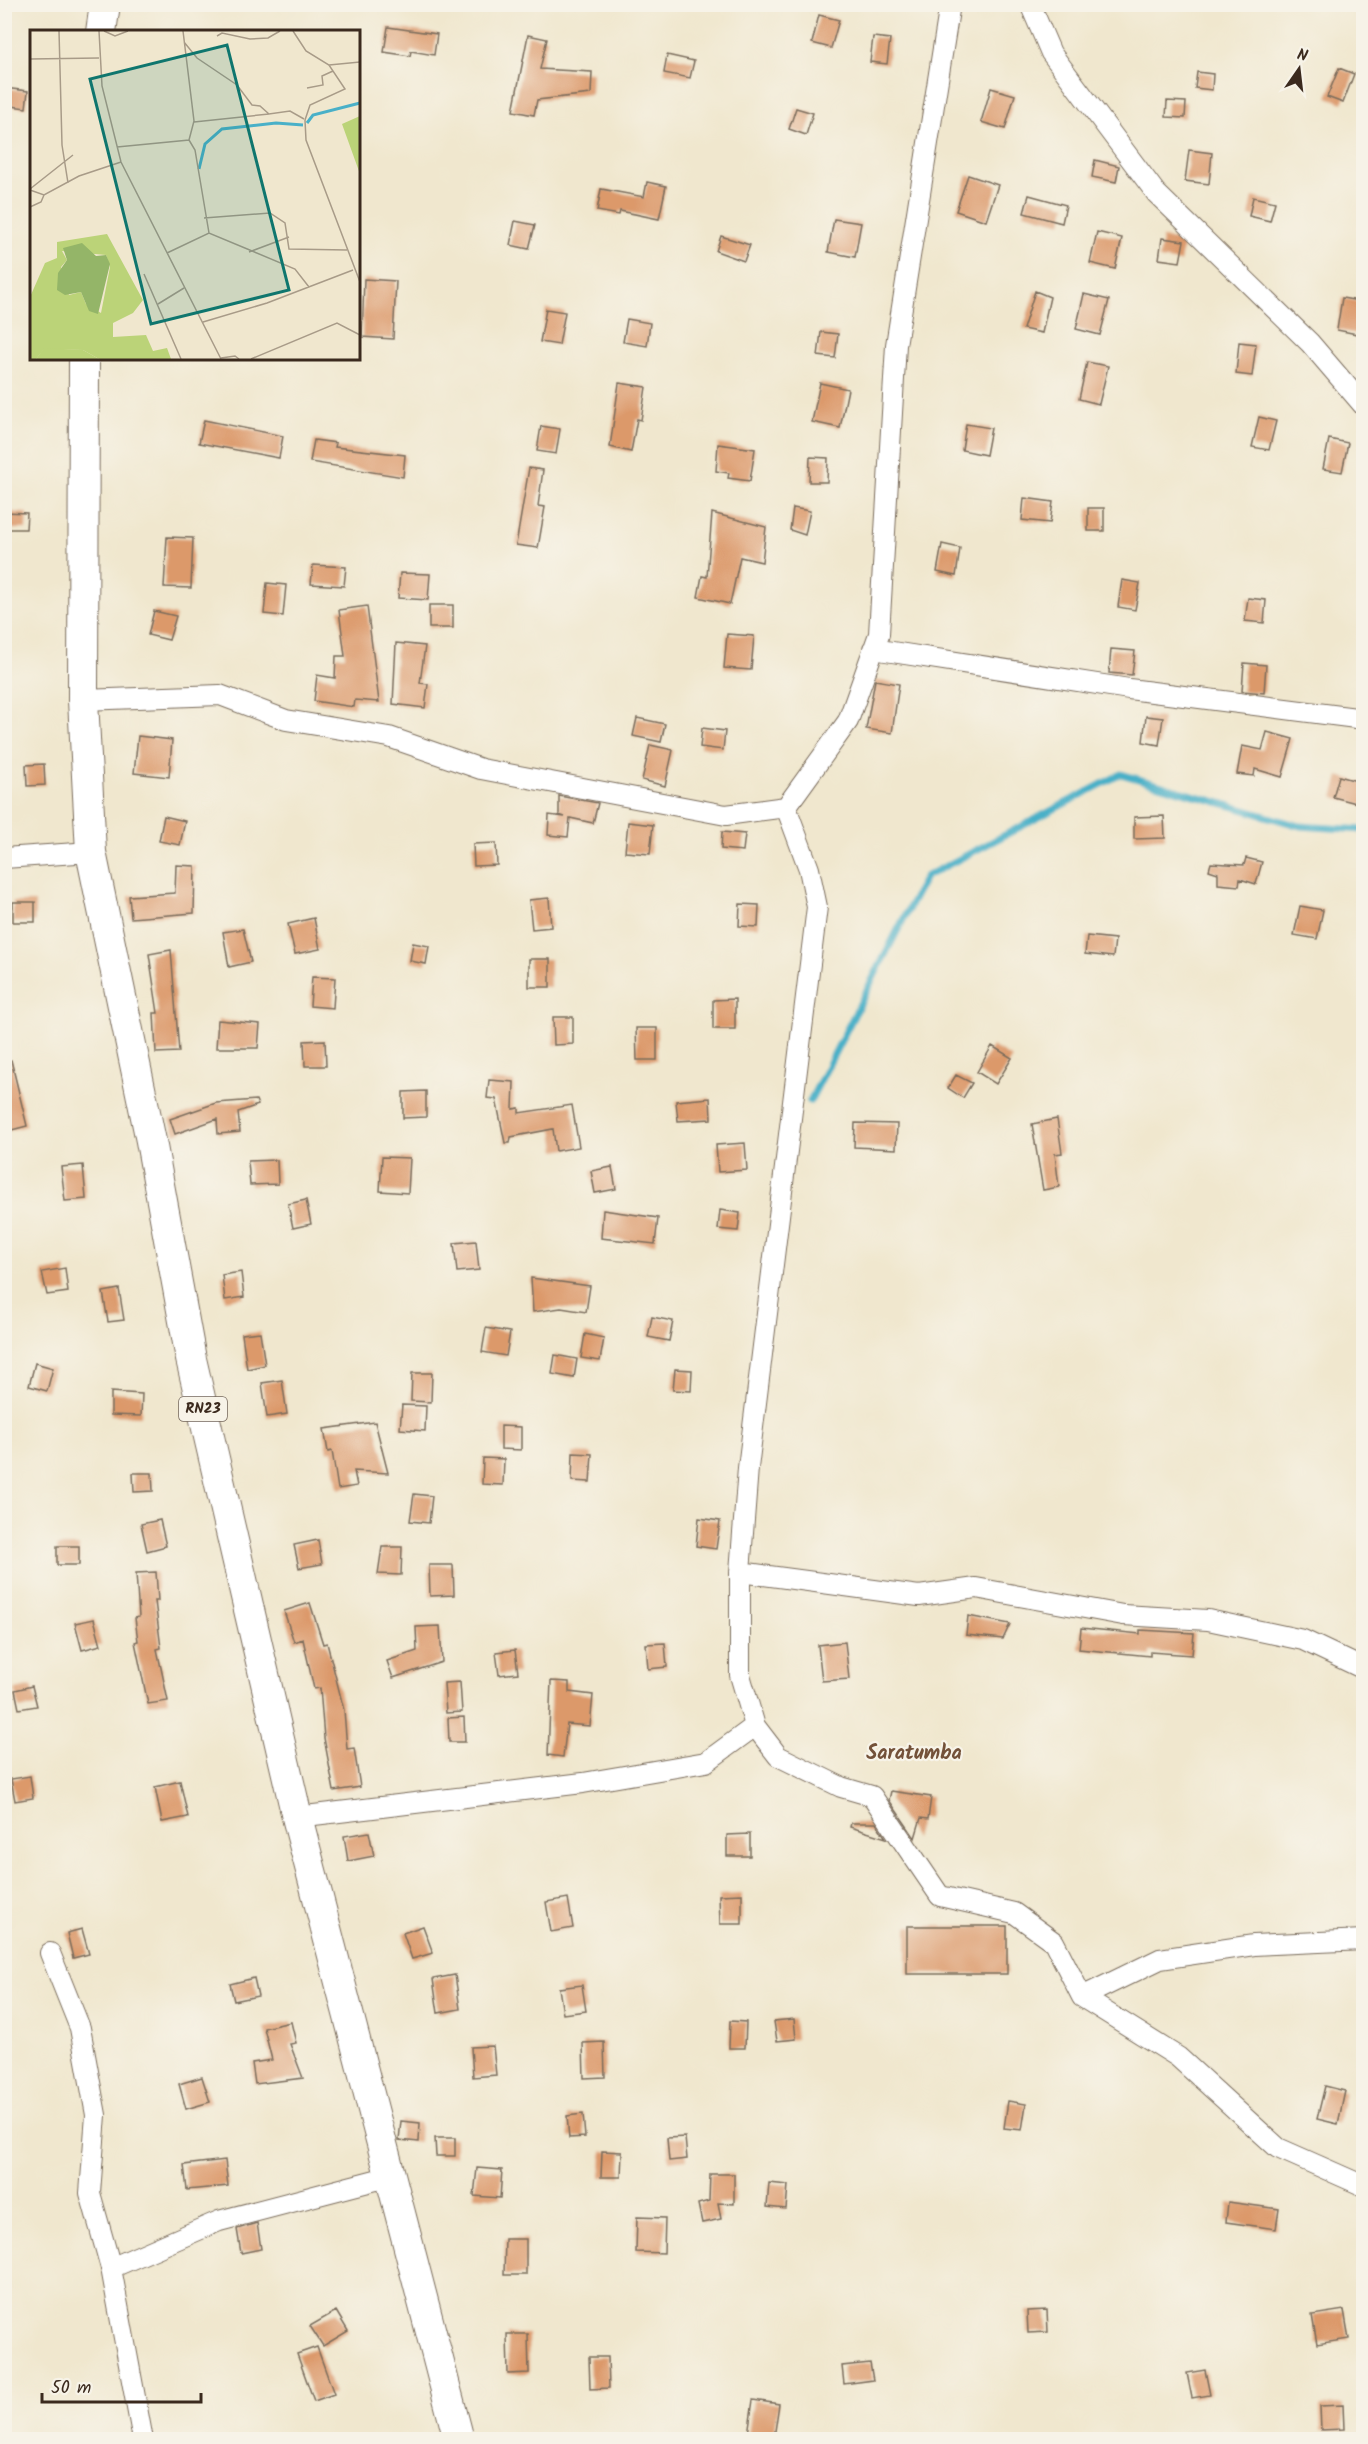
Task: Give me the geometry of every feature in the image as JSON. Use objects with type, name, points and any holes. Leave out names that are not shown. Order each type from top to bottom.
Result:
[{"type":"main road","points":[[101,30],[105,4]]},
{"type":"main road","name":"RN23","points":[[84,360],[83,700],[90,852],[151,1141],[191,1359],[297,1817],[459,2439]]},
{"type":"street","points":[[83,700],[220,695],[286,720],[389,737],[481,770],[726,815],[786,807],[848,721],[879,634],[896,345],[950,4]]},
{"type":"street","points":[[1030,4],[1051,53],[1156,193],[1310,343],[1364,406]]},
{"type":"street","points":[[873,649],[1129,689],[1364,718]]},
{"type":"street","points":[[786,807],[809,869],[817,907],[748,1468],[740,1572],[740,1675],[755,1726],[778,1756],[841,1787],[872,1796],[940,1896],[1014,1913],[1054,1942],[1082,1997],[1178,2057],[1278,2148],[1364,2186]]},
{"type":"street","points":[[4,858],[90,852]]},
{"type":"street","points":[[740,1572],[919,1596],[976,1588],[1123,1615],[1208,1620],[1303,1640],[1364,1669]]},
{"type":"street","points":[[297,1817],[583,1783],[706,1762],[755,1726]]},
{"type":"street","points":[[1082,1997],[1160,1959],[1254,1946],[1364,1940]]},
{"type":"street","points":[[51,1953],[80,2028],[96,2115],[90,2193],[111,2268],[143,2439]]},
{"type":"street","points":[[111,2268],[219,2221],[391,2176]]},
{"type":"building","points":[[819,15],[839,20],[831,48],[812,43]]},
{"type":"building","points":[[388,27],[437,34],[434,55],[411,51],[410,56],[384,52]]},
{"type":"building","points":[[528,35],[547,39],[540,69],[592,72],[591,94],[537,100],[534,115],[513,111]]},
{"type":"building","points":[[873,37],[890,39],[887,64],[870,62]]},
{"type":"building","points":[[667,55],[694,61],[690,78],[664,73]]},
{"type":"building","points":[[1339,68],[1354,74],[1343,103],[1327,97]]},
{"type":"building","points":[[1197,72],[1213,74],[1212,90],[1195,88]]},
{"type":"building","points":[[4,88],[28,91],[26,108],[4,105]]},
{"type":"building","points":[[991,88],[1015,95],[1005,129],[981,122]]},
{"type":"building","points":[[1167,101],[1186,102],[1185,118],[1166,117]]},
{"type":"building","points":[[796,108],[813,113],[806,135],[789,129]]},
{"type":"building","points":[[1189,150],[1212,153],[1209,184],[1185,181]]},
{"type":"building","points":[[1095,160],[1119,166],[1116,182],[1092,177]]},
{"type":"building","points":[[968,175],[998,185],[986,221],[956,211]]},
{"type":"building","points":[[647,182],[666,186],[659,219],[620,211],[619,215],[597,211],[601,189],[644,197]]},
{"type":"building","points":[[1029,195],[1066,205],[1062,223],[1024,213]]},
{"type":"building","points":[[1253,197],[1275,202],[1270,221],[1249,216]]},
{"type":"building","points":[[834,219],[861,223],[855,257],[828,252]]},
{"type":"building","points":[[515,221],[535,225],[529,249],[510,245]]},
{"type":"building","points":[[1097,232],[1122,238],[1115,269],[1090,263]]},
{"type":"building","points":[[721,236],[750,245],[744,261],[716,251]]},
{"type":"building","points":[[1162,238],[1184,241],[1180,262],[1159,259]]},
{"type":"building","points":[[364,279],[396,281],[393,339],[362,337]]},
{"type":"building","points":[[1035,291],[1050,297],[1042,333],[1023,329]]},
{"type":"building","points":[[1084,294],[1109,300],[1100,335],[1076,329]]},
{"type":"building","points":[[1342,298],[1364,302],[1364,324],[1359,323],[1357,334],[1337,330]]},
{"type":"building","points":[[546,309],[565,312],[559,345],[540,342]]},
{"type":"building","points":[[627,319],[650,323],[647,346],[623,342]]},
{"type":"building","points":[[821,332],[838,334],[835,358],[818,356]]},
{"type":"building","points":[[1239,342],[1256,344],[1252,376],[1236,374]]},
{"type":"building","points":[[1087,362],[1108,366],[1099,404],[1079,399]]},
{"type":"building","points":[[619,383],[646,387],[641,420],[637,419],[631,452],[610,447]]},
{"type":"building","points":[[820,383],[848,389],[840,428],[812,422]]},
{"type":"building","points":[[1259,417],[1276,421],[1269,450],[1252,447]]},
{"type":"building","points":[[204,420],[283,436],[279,458],[199,443]]},
{"type":"building","points":[[966,424],[991,428],[986,455],[962,450]]},
{"type":"building","points":[[541,426],[560,429],[556,454],[537,451]]},
{"type":"building","points":[[1329,439],[1348,443],[1342,472],[1323,469]]},
{"type":"building","points":[[314,440],[336,443],[335,447],[405,455],[403,477],[310,462]]},
{"type":"building","points":[[718,444],[755,449],[750,481],[728,478],[729,473],[716,471]]},
{"type":"building","points":[[810,457],[828,458],[827,482],[809,482]]},
{"type":"building","points":[[529,468],[543,470],[538,506],[545,507],[538,548],[516,545]]},
{"type":"building","points":[[1024,498],[1053,502],[1050,523],[1022,520]]},
{"type":"building","points":[[793,508],[810,511],[805,535],[790,530]]},
{"type":"building","points":[[1088,508],[1104,508],[1104,531],[1088,531]]},
{"type":"building","points":[[4,512],[27,513],[26,529],[4,529]]},
{"type":"building","points":[[712,513],[766,527],[762,562],[740,557],[730,604],[698,597],[702,576],[707,577]]},
{"type":"building","points":[[167,537],[193,538],[191,588],[164,587]]},
{"type":"building","points":[[942,544],[960,548],[956,576],[937,572]]},
{"type":"building","points":[[313,565],[346,567],[344,586],[311,584]]},
{"type":"building","points":[[400,573],[430,574],[428,600],[398,598]]},
{"type":"building","points":[[1122,580],[1140,583],[1135,610],[1118,607]]},
{"type":"building","points":[[267,583],[286,585],[283,616],[264,614]]},
{"type":"building","points":[[1248,598],[1266,600],[1264,623],[1245,621]]},
{"type":"building","points":[[429,605],[453,605],[453,628],[429,628]]},
{"type":"building","points":[[367,606],[379,702],[355,700],[354,707],[314,701],[317,675],[335,678],[336,656],[345,656],[339,610]]},
{"type":"building","points":[[154,611],[176,616],[169,640],[148,635]]},
{"type":"building","points":[[727,634],[754,636],[751,670],[724,668]]},
{"type":"building","points":[[396,643],[425,646],[420,683],[428,684],[425,708],[393,704]]},
{"type":"building","points":[[1111,649],[1135,651],[1132,675],[1109,673]]},
{"type":"building","points":[[1244,663],[1266,665],[1264,693],[1242,691]]},
{"type":"building","points":[[875,680],[899,684],[892,733],[866,729]]},
{"type":"building","points":[[1146,716],[1163,718],[1159,745],[1143,742]]},
{"type":"building","points":[[637,718],[665,724],[661,742],[633,736]]},
{"type":"building","points":[[702,728],[725,731],[723,750],[700,747]]},
{"type":"building","points":[[1267,732],[1293,739],[1282,777],[1255,769],[1254,776],[1237,774],[1242,746],[1262,750]]},
{"type":"building","points":[[138,736],[172,740],[169,777],[134,773]]},
{"type":"building","points":[[650,745],[673,750],[665,786],[642,780]]},
{"type":"building","points":[[44,764],[45,785],[27,786],[26,765]]},
{"type":"building","points":[[1339,776],[1364,783],[1364,805],[1333,797]]},
{"type":"building","points":[[559,796],[598,803],[593,823],[570,818],[568,837],[548,835],[549,815],[565,817],[559,815]]},
{"type":"building","points":[[164,816],[185,821],[180,845],[159,841]]},
{"type":"building","points":[[1164,816],[1165,838],[1134,839],[1134,817]]},
{"type":"building","points":[[628,822],[653,825],[650,854],[625,852]]},
{"type":"building","points":[[722,832],[745,834],[743,851],[721,849]]},
{"type":"building","points":[[496,843],[497,865],[474,866],[473,844]]},
{"type":"building","points":[[1246,858],[1262,862],[1256,884],[1240,879],[1239,886],[1218,884],[1218,873],[1209,870],[1211,863],[1244,865]]},
{"type":"building","points":[[176,865],[195,866],[194,913],[131,918],[129,896],[175,893]]},
{"type":"building","points":[[549,898],[551,927],[532,929],[529,900]]},
{"type":"building","points":[[13,902],[35,902],[35,922],[13,922]]},
{"type":"building","points":[[740,904],[759,905],[758,927],[739,926]]},
{"type":"building","points":[[1300,906],[1323,910],[1317,939],[1294,935]]},
{"type":"building","points":[[314,918],[320,949],[295,954],[288,924]]},
{"type":"building","points":[[243,929],[251,962],[229,967],[223,932]]},
{"type":"building","points":[[1087,936],[1115,939],[1113,957],[1085,954]]},
{"type":"building","points":[[413,943],[429,946],[426,964],[410,961]]},
{"type":"building","points":[[171,950],[179,1052],[156,1053],[154,1013],[158,1013],[149,954]]},
{"type":"building","points":[[529,959],[550,959],[550,987],[529,987]]},
{"type":"building","points":[[312,977],[335,978],[333,1008],[310,1006]]},
{"type":"building","points":[[735,999],[735,1029],[713,1029],[713,1000]]},
{"type":"building","points":[[553,1017],[573,1017],[573,1044],[554,1045]]},
{"type":"building","points":[[218,1020],[260,1024],[258,1048],[216,1048]]},
{"type":"building","points":[[636,1028],[657,1028],[657,1060],[637,1060]]},
{"type":"building","points":[[325,1040],[326,1066],[305,1066],[304,1041]]},
{"type":"building","points":[[992,1046],[1012,1058],[996,1084],[977,1072]]},
{"type":"building","points":[[11,1060],[27,1126],[4,1132],[4,1061]]},
{"type":"building","points":[[956,1075],[972,1083],[963,1098],[948,1088]]},
{"type":"building","points":[[489,1080],[514,1082],[513,1109],[519,1108],[519,1113],[572,1105],[579,1147],[556,1151],[553,1129],[511,1137],[510,1143],[505,1143],[496,1099],[487,1098]]},
{"type":"building","points":[[426,1091],[426,1117],[403,1118],[403,1092]]},
{"type":"building","points":[[710,1098],[711,1119],[678,1121],[676,1101]]},
{"type":"building","points":[[256,1100],[258,1105],[238,1112],[240,1132],[218,1134],[217,1119],[175,1134],[170,1119],[216,1103]]},
{"type":"building","points":[[1057,1119],[1062,1153],[1055,1154],[1059,1187],[1043,1190],[1032,1124]]},
{"type":"building","points":[[855,1123],[897,1124],[896,1149],[854,1147]]},
{"type":"building","points":[[745,1143],[747,1170],[718,1172],[716,1145]]},
{"type":"building","points":[[382,1157],[410,1158],[408,1193],[380,1191]]},
{"type":"building","points":[[277,1160],[278,1184],[250,1185],[248,1161]]},
{"type":"building","points":[[83,1165],[86,1199],[65,1201],[61,1167]]},
{"type":"building","points":[[612,1167],[616,1189],[595,1193],[591,1171]]},
{"type":"building","points":[[306,1200],[311,1224],[293,1228],[288,1204]]},
{"type":"building","points":[[603,1210],[658,1218],[655,1244],[601,1238]]},
{"type":"building","points":[[720,1210],[740,1213],[738,1231],[718,1229]]},
{"type":"building","points":[[476,1241],[479,1270],[457,1272],[454,1243]]},
{"type":"building","points":[[65,1268],[68,1292],[47,1295],[42,1272]]},
{"type":"building","points":[[241,1272],[244,1297],[225,1300],[222,1275]]},
{"type":"building","points":[[531,1278],[590,1286],[586,1312],[561,1308],[533,1312]]},
{"type":"building","points":[[119,1289],[124,1320],[108,1322],[103,1292]]},
{"type":"building","points":[[652,1317],[673,1321],[669,1341],[648,1337]]},
{"type":"building","points":[[486,1328],[510,1332],[506,1356],[482,1352]]},
{"type":"building","points":[[260,1332],[265,1365],[247,1369],[242,1334]]},
{"type":"building","points":[[585,1334],[604,1338],[600,1361],[581,1358]]},
{"type":"building","points":[[555,1355],[577,1359],[574,1378],[552,1374]]},
{"type":"building","points":[[35,1363],[53,1368],[47,1391],[29,1386]]},
{"type":"building","points":[[675,1369],[692,1370],[691,1391],[673,1390]]},
{"type":"building","points":[[412,1373],[432,1373],[431,1402],[411,1401]]},
{"type":"building","points":[[282,1380],[287,1414],[267,1417],[262,1383]]},
{"type":"building","points":[[111,1392],[142,1394],[141,1416],[111,1415]]},
{"type":"building","points":[[402,1405],[426,1406],[425,1431],[400,1429]]},
{"type":"building","points":[[375,1422],[388,1473],[354,1471],[357,1486],[338,1489],[332,1451],[328,1452],[324,1429]]},
{"type":"building","points":[[501,1426],[521,1427],[521,1450],[501,1449]]},
{"type":"building","points":[[573,1453],[592,1454],[590,1482],[572,1481]]},
{"type":"building","points":[[483,1458],[504,1459],[503,1485],[482,1484]]},
{"type":"building","points":[[133,1473],[152,1473],[153,1491],[134,1492]]},
{"type":"building","points":[[414,1494],[432,1496],[429,1523],[410,1521]]},
{"type":"building","points":[[699,1518],[720,1521],[716,1549],[696,1546]]},
{"type":"building","points":[[160,1520],[166,1546],[147,1551],[141,1524]]},
{"type":"building","points":[[318,1540],[322,1564],[299,1568],[294,1545]]},
{"type":"building","points":[[57,1546],[79,1546],[79,1565],[57,1565]]},
{"type":"building","points":[[382,1547],[402,1547],[401,1575],[378,1574]]},
{"type":"building","points":[[429,1565],[453,1565],[454,1595],[430,1596]]},
{"type":"building","points":[[156,1572],[158,1601],[155,1601],[161,1648],[157,1649],[168,1701],[148,1704],[135,1642],[138,1641],[135,1618],[139,1617],[136,1573]]},
{"type":"building","points":[[310,1603],[323,1644],[327,1643],[344,1710],[347,1749],[354,1748],[360,1787],[334,1791],[324,1738],[320,1688],[314,1689],[303,1639],[294,1642],[284,1611]]},
{"type":"building","points":[[968,1616],[1010,1624],[1003,1639],[966,1635]]},
{"type":"building","points":[[94,1619],[101,1645],[82,1650],[75,1623]]},
{"type":"building","points":[[440,1626],[442,1662],[393,1678],[387,1661],[417,1651],[416,1627]]},
{"type":"building","points":[[1081,1628],[1140,1634],[1140,1630],[1194,1633],[1192,1655],[1150,1652],[1150,1656],[1079,1649]]},
{"type":"building","points":[[845,1642],[849,1679],[822,1681],[818,1645]]},
{"type":"building","points":[[665,1643],[667,1667],[648,1669],[646,1644]]},
{"type":"building","points":[[515,1650],[518,1673],[499,1675],[496,1652]]},
{"type":"building","points":[[551,1681],[569,1682],[569,1692],[593,1695],[590,1726],[567,1724],[563,1757],[548,1755]]},
{"type":"building","points":[[460,1682],[462,1712],[446,1713],[444,1683]]},
{"type":"building","points":[[32,1686],[37,1706],[19,1709],[15,1690]]},
{"type":"building","points":[[464,1717],[465,1742],[449,1742],[448,1718]]},
{"type":"building","points":[[30,1776],[33,1798],[15,1801],[11,1779]]},
{"type":"building","points":[[180,1781],[188,1817],[162,1822],[155,1787]]},
{"type":"building","points":[[891,1791],[931,1797],[928,1819],[921,1818],[915,1838],[889,1800]]},
{"type":"building","points":[[851,1823],[876,1823],[886,1838],[850,1827]]},
{"type":"building","points":[[369,1832],[374,1856],[348,1861],[344,1836]]},
{"type":"building","points":[[750,1834],[750,1856],[727,1856],[727,1835]]},
{"type":"building","points":[[742,1894],[742,1924],[720,1924],[719,1895]]},
{"type":"building","points":[[568,1898],[573,1928],[551,1932],[546,1902]]},
{"type":"building","points":[[423,1926],[433,1953],[412,1959],[403,1933]]},
{"type":"building","points":[[907,1926],[1007,1926],[1007,1974],[907,1974]]},
{"type":"building","points":[[82,1929],[89,1954],[73,1958],[67,1933]]},
{"type":"building","points":[[455,1975],[460,2009],[438,2013],[433,1979]]},
{"type":"building","points":[[254,1978],[258,1996],[234,2001],[230,1984]]},
{"type":"building","points":[[582,1985],[586,2011],[563,2014],[559,1988]]},
{"type":"building","points":[[794,2019],[796,2039],[777,2041],[774,2021]]},
{"type":"building","points":[[730,2021],[746,2022],[745,2048],[729,2048]]},
{"type":"building","points":[[291,2022],[296,2043],[290,2044],[303,2078],[255,2084],[252,2063],[272,2060],[264,2028]]},
{"type":"building","points":[[604,2042],[605,2077],[584,2078],[583,2043]]},
{"type":"building","points":[[493,2046],[496,2075],[473,2077],[471,2047]]},
{"type":"building","points":[[202,2077],[210,2102],[186,2109],[179,2084]]},
{"type":"building","points":[[1325,2086],[1345,2091],[1338,2124],[1317,2119]]},
{"type":"building","points":[[1008,2101],[1026,2104],[1022,2130],[1004,2128]]},
{"type":"building","points":[[583,2114],[585,2137],[569,2138],[567,2116]]},
{"type":"building","points":[[401,2121],[420,2123],[419,2142],[399,2140]]},
{"type":"building","points":[[685,2137],[687,2159],[669,2161],[667,2138]]},
{"type":"building","points":[[435,2138],[455,2138],[455,2156],[436,2156]]},
{"type":"building","points":[[602,2151],[622,2152],[621,2177],[601,2177]]},
{"type":"building","points":[[225,2160],[228,2186],[187,2190],[184,2165]]},
{"type":"building","points":[[477,2168],[502,2170],[500,2198],[474,2196]]},
{"type":"building","points":[[710,2174],[734,2174],[734,2204],[718,2203],[721,2219],[702,2223],[698,2204],[709,2201]]},
{"type":"building","points":[[769,2183],[788,2185],[786,2209],[767,2207]]},
{"type":"building","points":[[1228,2202],[1279,2209],[1276,2229],[1226,2222]]},
{"type":"building","points":[[637,2217],[665,2218],[664,2253],[636,2252]]},
{"type":"building","points":[[257,2223],[261,2249],[241,2253],[237,2229]]},
{"type":"building","points":[[505,2239],[526,2239],[526,2275],[504,2275]]},
{"type":"building","points":[[1047,2310],[1048,2332],[1028,2333],[1027,2311]]},
{"type":"building","points":[[1344,2310],[1349,2339],[1317,2344],[1312,2315]]},
{"type":"building","points":[[336,2311],[348,2331],[323,2346],[310,2326]]},
{"type":"building","points":[[507,2334],[528,2334],[529,2373],[508,2374]]},
{"type":"building","points":[[317,2347],[334,2394],[314,2401],[297,2354]]},
{"type":"building","points":[[589,2357],[608,2357],[609,2388],[590,2389]]},
{"type":"building","points":[[870,2363],[873,2380],[844,2384],[842,2366]]},
{"type":"building","points":[[1205,2370],[1210,2395],[1192,2398],[1187,2373]]},
{"type":"building","points":[[753,2400],[779,2404],[774,2438],[748,2434]]},
{"type":"building","points":[[1343,2405],[1344,2429],[1321,2430],[1320,2406]]},
{"type":"waterway","points":[[810,1101],[925,877],[1121,774],[1300,826],[1364,830]]},
{"type":"district","name":"Saratumba","points":[[914,1754]]}]
